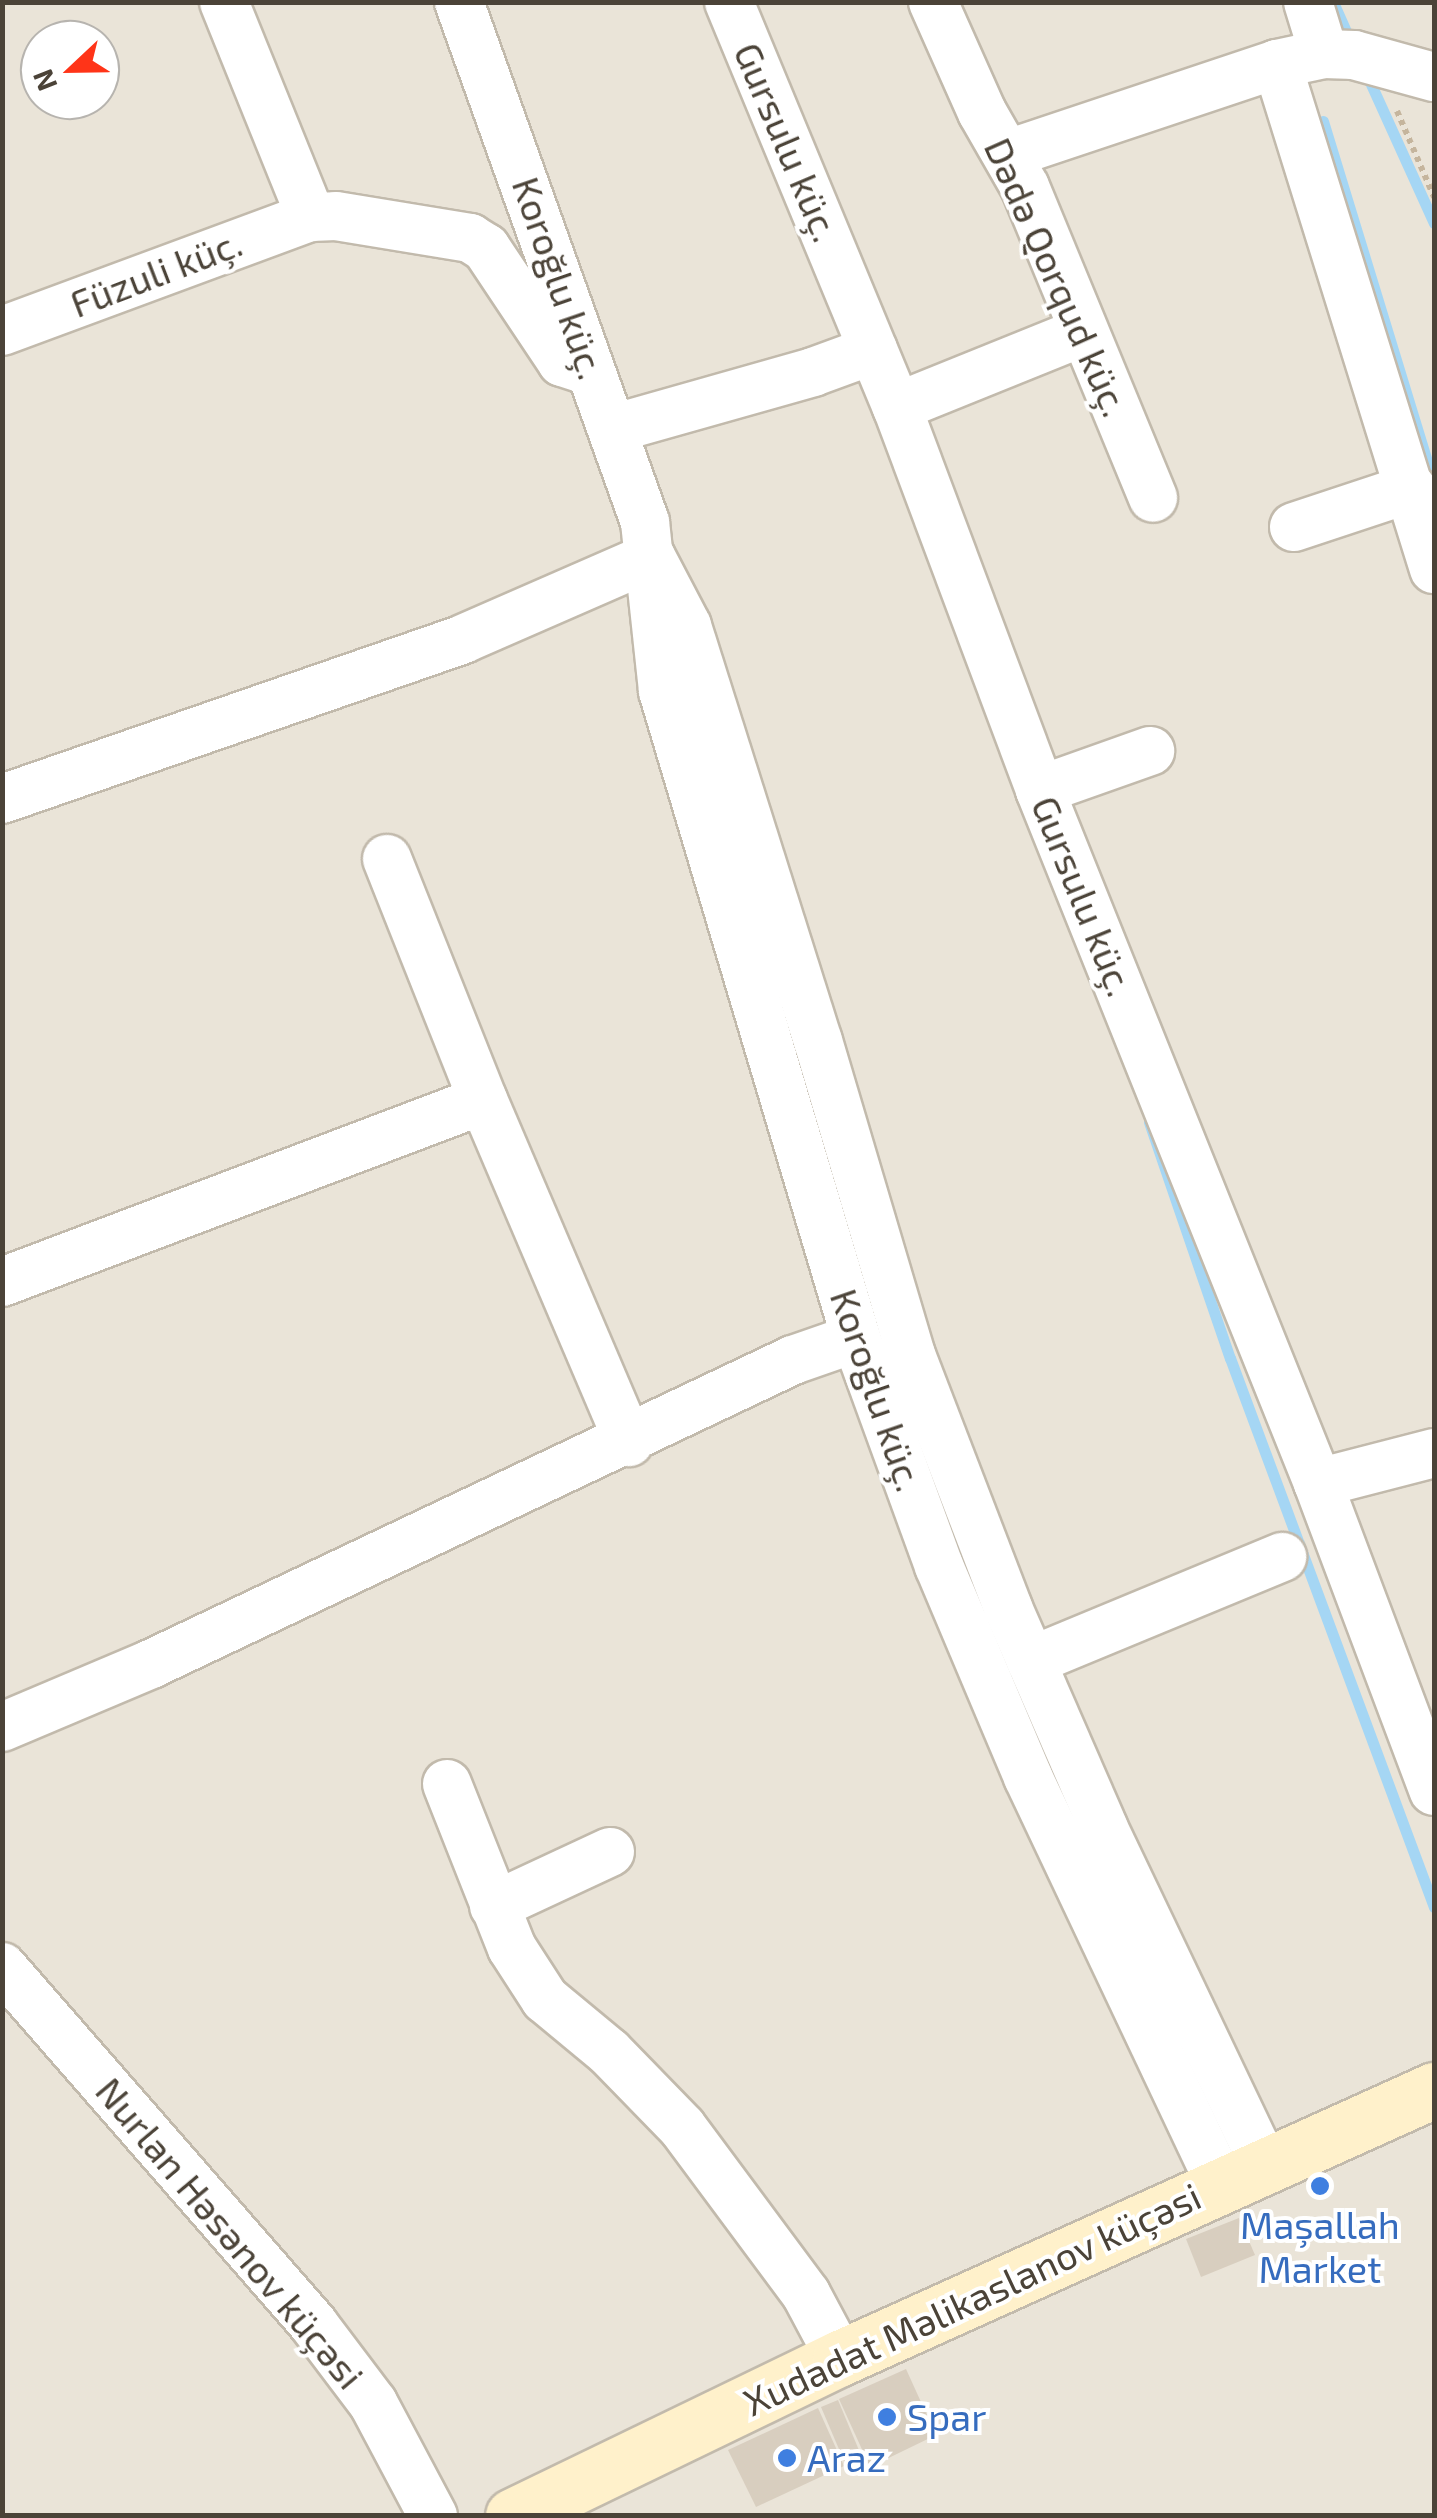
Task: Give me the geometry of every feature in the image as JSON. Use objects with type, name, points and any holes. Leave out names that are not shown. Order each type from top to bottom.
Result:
[{"type":"street","points":[[224,2],[311,217],[336,216],[470,238],[502,265],[562,362],[591,370]]},
{"type":"street","name":"Koroğlu küç.","points":[[459,2],[644,522],[651,557],[663,691],[856,1338],[939,1566],[1028,1777],[1242,2175]]},
{"type":"street","name":"Gursulu küç.","points":[[729,2],[897,408],[1040,790],[1318,1483],[1434,1791]]},
{"type":"street","name":"Dədə Qorqud küç.","points":[[933,2],[982,112],[1008,154],[1154,498]]},
{"type":"street","points":[[1308,2],[1324,54]]},
{"type":"street","points":[[1008,154],[1277,64],[1324,54],[1377,60],[1434,76]]},
{"type":"street","points":[[1277,64],[1434,568]]},
{"type":"street","name":"Füzuli küç.","points":[[2,331],[311,217]]},
{"type":"street","points":[[897,408],[1083,332]]},
{"type":"street","points":[[612,429],[798,377],[874,350]]},
{"type":"street","points":[[1294,528],[1412,488]]},
{"type":"street","points":[[2,799],[463,639],[651,557]]},
{"type":"street","name":"Koroğlu küç.","points":[[651,557],[686,626],[818,1042],[911,1355],[1031,1662],[1103,1827],[1242,2175]]},
{"type":"street","points":[[1040,790],[1150,751]]},
{"type":"street","points":[[387,859],[482,1100],[628,1442]]},
{"type":"street","points":[[2,1282],[482,1100]]},
{"type":"street","points":[[2,1728],[151,1664],[628,1442],[793,1360],[856,1338]]},
{"type":"street","points":[[1318,1483],[1434,1452]]},
{"type":"street","points":[[1031,1662],[1282,1557]]},
{"type":"street","points":[[447,1784],[512,1948],[545,1999],[609,2052],[682,2127],[752,2216],[806,2294],[840,2358]]},
{"type":"street","points":[[494,1906],[610,1852]]},
{"type":"street","name":"Nurlan Həsənov küçəsi","points":[[2,1967],[314,2325],[373,2402],[433,2516]]},
{"type":"street","name":"Xudadat Məlikaslanov küçəsi","points":[[513,2516],[840,2358],[1434,2090]]},
{"type":"path","points":[[1377,60],[1434,197]]},
{"type":"shaded area","points":[[3,3],[1434,3],[1434,2515],[3,2515]]},
{"type":"building","points":[[1239,2218],[1255,2255],[1201,2277],[1186,2239]]},
{"type":"building","name":"Spar","points":[[906,2369],[936,2435],[870,2467],[839,2399]]},
{"type":"building","points":[[838,2400],[866,2467],[850,2475],[821,2407]]},
{"type":"building","name":"Araz","points":[[818,2408],[844,2466],[756,2507],[728,2450]]},
{"type":"waterway","points":[[1333,2],[1349,38]]},
{"type":"waterway","points":[[1370,82],[1434,223]]},
{"type":"waterway","points":[[1323,121],[1434,485]]},
{"type":"waterway","points":[[1149,1122],[1230,1358],[1434,1907]]},
{"type":"place","name":"Maşallah Market","points":[[1320,2186]]},
{"type":"place","name":"Spar","points":[[887,2417]]},
{"type":"place","name":"Araz","points":[[787,2458]]}]
